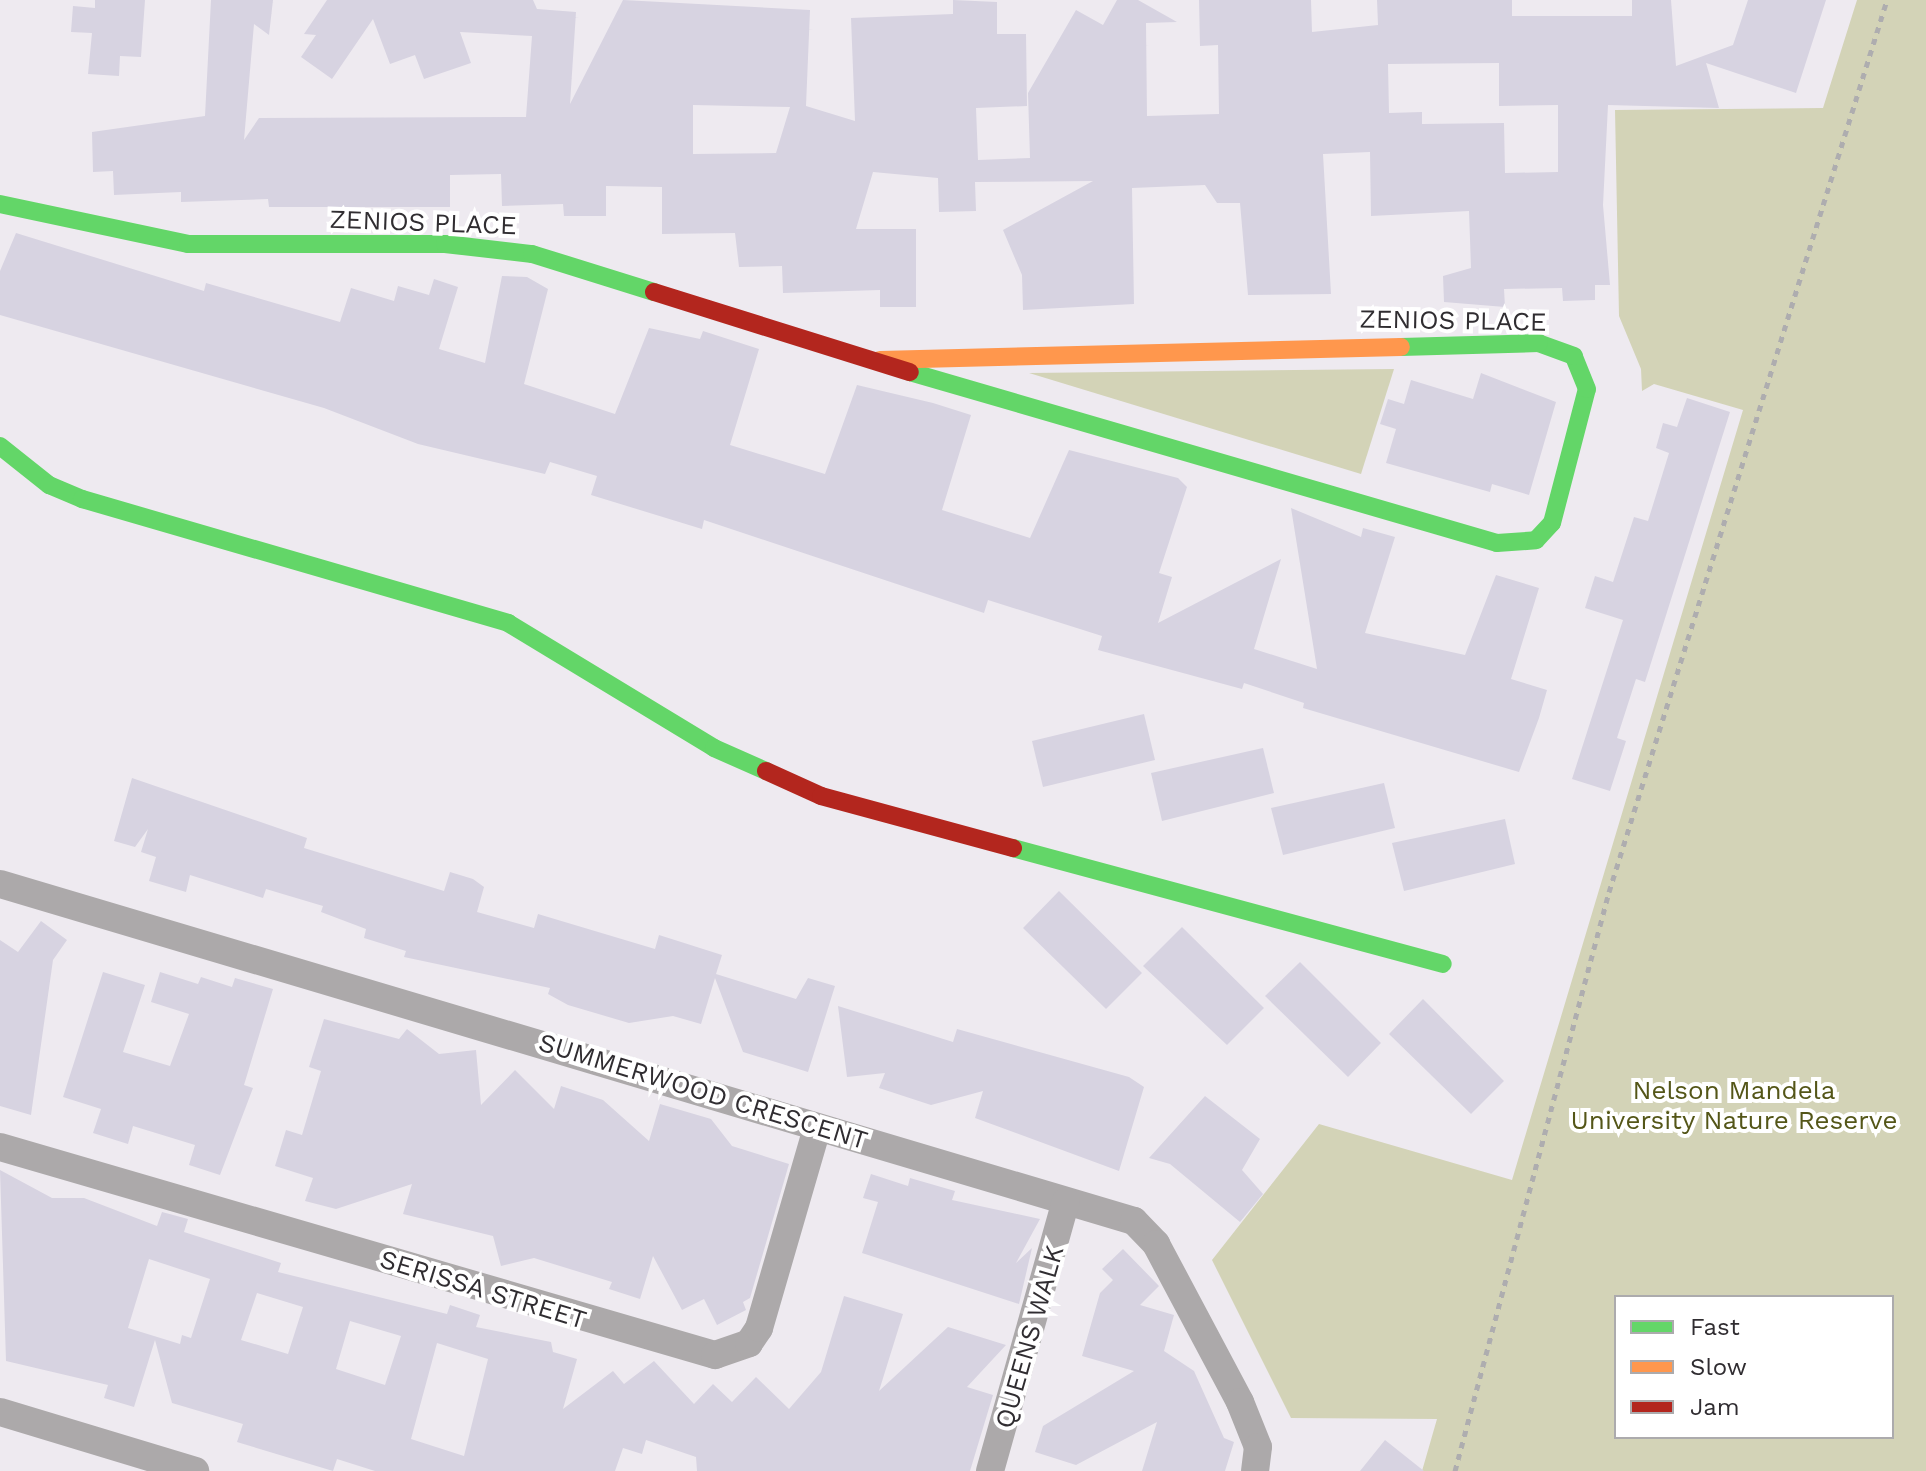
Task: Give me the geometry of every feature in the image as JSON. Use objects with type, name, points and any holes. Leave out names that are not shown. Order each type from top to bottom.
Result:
[{"type":"street","name":"ZENIOS PLACE","points":[[0,204],[188,244],[498,247],[880,360],[1520,545],[1552,523],[1587,389],[1574,356],[1539,343],[880,360]]},
{"type":"street","points":[[0,446],[49,485],[82,499],[508,623],[714,748],[821,796],[1443,964]]},
{"type":"street","name":"SUMMERWOOD CRESCENT","points":[[0,884],[1134,1221],[1156,1244],[1254,1431],[1255,1471]]},
{"type":"street","name":"SERISSA STREET","points":[[0,1147],[715,1355],[749,1343],[759,1328],[817,1128]]},
{"type":"street","name":"QUEENS WALK","points":[[990,1471],[1066,1201]]},
{"type":"street","points":[[0,1412],[195,1471]]},
{"type":"path","points":[[1455,1471],[1609,892],[1887,0]]},
{"type":"green space","name":"Nelson Mandela University Nature Reserve","points":[[1857,0],[1926,0],[1926,1471],[1422,1471],[1437,1419],[1291,1418],[1212,1260],[1319,1124],[1512,1180],[1743,410],[1654,384],[1642,391],[1641,369],[1619,316],[1615,110],[1823,108]]},
{"type":"green space","points":[[1394,369],[1361,474],[1029,373]]},
{"type":"building","points":[[95,0],[145,0],[141,57],[120,56],[119,76],[88,74],[92,33],[71,32],[73,6],[95,8]]},
{"type":"building","points":[[211,0],[273,0],[269,35],[254,24],[244,140],[259,118],[526,117],[532,36],[460,32],[471,63],[424,79],[415,55],[390,64],[373,19],[332,79],[301,57],[316,35],[304,34],[327,0],[533,0],[537,9],[576,12],[570,104],[623,0],[810,10],[806,106],[855,121],[851,18],[953,14],[953,0],[997,2],[997,34],[1026,34],[1027,106],[976,108],[978,160],[1030,158],[1028,93],[1076,10],[1103,25],[1117,0],[1138,0],[1177,22],[1146,23],[1147,116],[1219,114],[1218,45],[1200,46],[1199,0],[1311,0],[1312,32],[1378,25],[1377,0],[1512,0],[1512,16],[1632,16],[1632,0],[1671,0],[1676,66],[1733,45],[1748,0],[1826,0],[1796,93],[1706,63],[1719,108],[1608,105],[1603,205],[1610,285],[1595,285],[1595,300],[1563,301],[1562,288],[1504,289],[1505,307],[1444,302],[1443,276],[1471,268],[1469,211],[1371,216],[1370,152],[1323,154],[1331,294],[1248,295],[1240,203],[1217,203],[1205,185],[1132,188],[1134,304],[1023,310],[1022,275],[1003,230],[1093,181],[975,182],[976,211],[939,212],[938,178],[873,172],[856,229],[916,229],[916,307],[880,307],[880,290],[783,293],[782,266],[739,267],[735,233],[662,234],[662,187],[606,186],[606,216],[564,216],[563,204],[502,206],[501,174],[450,175],[450,207],[269,207],[268,199],[181,202],[181,192],[114,195],[113,171],[93,172],[92,132],[205,116]],"holes":[[[1499,63],[1499,106],[1558,105],[1558,172],[1505,173],[1504,123],[1422,124],[1422,112],[1389,113],[1388,64]],[[693,105],[790,107],[776,153],[693,154]]]},
{"type":"building","points":[[16,233],[204,291],[206,283],[340,322],[351,288],[394,301],[398,286],[429,295],[434,279],[458,287],[439,349],[485,363],[502,276],[527,277],[548,289],[524,384],[615,414],[649,328],[700,339],[703,331],[759,349],[730,445],[825,474],[857,385],[933,403],[971,415],[942,510],[1030,538],[1069,450],[1178,478],[1187,487],[1159,573],[1172,577],[1158,623],[1281,559],[1254,649],[1317,669],[1291,508],[1361,537],[1363,528],[1395,537],[1365,633],[1465,655],[1496,575],[1539,588],[1511,679],[1547,690],[1539,718],[1519,772],[1303,708],[1304,703],[1244,683],[1242,689],[1098,650],[1102,636],[988,600],[984,613],[704,520],[702,529],[591,495],[597,476],[550,462],[545,474],[418,444],[324,408],[0,315],[0,271]]},
{"type":"building","points":[[1481,373],[1556,402],[1529,495],[1492,484],[1490,492],[1386,463],[1396,429],[1380,424],[1388,399],[1404,404],[1411,380],[1473,399]]},
{"type":"building","points":[[1687,398],[1730,412],[1645,682],[1636,679],[1617,738],[1626,741],[1610,791],[1572,779],[1623,620],[1585,608],[1595,576],[1613,582],[1634,517],[1648,521],[1669,453],[1656,448],[1663,423],[1677,427]]},
{"type":"building","points":[[1144,714],[1155,760],[1043,787],[1032,741]]},
{"type":"building","points":[[1263,748],[1274,793],[1162,821],[1151,773]]},
{"type":"building","points":[[132,778],[307,838],[304,848],[444,891],[450,872],[473,879],[484,887],[477,912],[534,928],[538,914],[655,949],[659,935],[722,955],[716,974],[796,999],[808,978],[835,986],[808,1072],[743,1052],[715,978],[701,1024],[673,1016],[629,1023],[568,1005],[548,994],[550,988],[404,957],[406,951],[364,938],[366,929],[321,912],[323,906],[266,889],[263,898],[190,875],[186,892],[149,881],[156,857],[141,852],[148,829],[135,847],[114,841]]},
{"type":"building","points":[[1384,783],[1395,828],[1283,855],[1271,808]]},
{"type":"building","points":[[1505,819],[1515,864],[1404,891],[1392,843]]},
{"type":"building","points":[[1059,891],[1142,973],[1106,1009],[1023,928]]},
{"type":"building","points":[[41,921],[67,940],[53,960],[31,1115],[0,1106],[0,940],[18,952]]},
{"type":"building","points":[[1182,927],[1264,1008],[1227,1045],[1143,966]]},
{"type":"building","points":[[1300,962],[1381,1043],[1348,1077],[1265,996]]},
{"type":"building","points":[[103,972],[145,985],[123,1052],[170,1066],[189,1014],[151,1002],[160,972],[198,984],[201,977],[232,987],[235,978],[273,989],[244,1085],[253,1088],[220,1175],[189,1165],[195,1145],[133,1126],[128,1144],[93,1133],[101,1109],[63,1097]]},
{"type":"building","points":[[1423,999],[1504,1081],[1471,1114],[1389,1034]]},
{"type":"building","points":[[838,1006],[953,1042],[957,1029],[1129,1077],[1144,1087],[1119,1171],[975,1118],[983,1091],[931,1105],[879,1088],[885,1073],[847,1077]]},
{"type":"building","points":[[324,1019],[399,1039],[407,1029],[439,1054],[476,1050],[481,1105],[515,1070],[554,1109],[561,1086],[603,1100],[649,1141],[660,1104],[711,1119],[732,1146],[789,1164],[750,1298],[743,1302],[746,1310],[717,1325],[704,1299],[682,1310],[653,1256],[640,1299],[609,1289],[612,1282],[534,1258],[501,1266],[493,1236],[403,1214],[412,1184],[336,1209],[305,1201],[313,1178],[275,1166],[286,1130],[302,1135],[321,1071],[309,1067]]},
{"type":"building","points":[[1205,1096],[1260,1139],[1242,1170],[1263,1194],[1240,1222],[1170,1164],[1149,1158]]},
{"type":"building","points":[[0,1170],[52,1198],[84,1198],[157,1226],[162,1212],[188,1219],[184,1232],[281,1263],[278,1272],[447,1314],[450,1305],[480,1315],[476,1327],[551,1342],[553,1352],[577,1359],[563,1409],[613,1371],[624,1384],[654,1361],[694,1404],[713,1384],[732,1402],[756,1377],[789,1409],[821,1372],[844,1296],[903,1314],[879,1391],[948,1327],[1006,1345],[967,1387],[993,1395],[970,1471],[697,1471],[696,1457],[646,1440],[642,1454],[623,1448],[615,1471],[375,1471],[337,1459],[333,1471],[237,1442],[243,1424],[172,1403],[155,1340],[134,1407],[104,1398],[108,1385],[6,1361]],"holes":[[[149,1259],[210,1279],[191,1338],[182,1335],[180,1344],[128,1328]],[[257,1293],[303,1307],[288,1354],[241,1340]],[[350,1321],[401,1336],[385,1385],[336,1369]],[[437,1343],[488,1359],[464,1456],[411,1439]]]},
{"type":"building","points":[[871,1174],[908,1186],[910,1178],[955,1191],[952,1200],[1040,1219],[1016,1263],[1032,1248],[1019,1304],[862,1253],[878,1202],[863,1198]]},
{"type":"building","points":[[1123,1249],[1159,1286],[1140,1305],[1174,1315],[1164,1351],[1194,1371],[1224,1438],[1234,1442],[1225,1471],[1142,1471],[1157,1422],[1076,1465],[1035,1452],[1043,1426],[1134,1371],[1082,1356],[1100,1293],[1113,1280],[1102,1269]]},
{"type":"building","points":[[1385,1440],[1424,1471],[1360,1471]]},
{"type":"traffic: fast","points":[[0,204],[188,244],[445,244],[532,254],[654,292]]},
{"type":"traffic: fast","points":[[910,372],[1497,543],[1536,540],[1552,523],[1587,389],[1574,356],[1539,343],[1401,347]]},
{"type":"traffic: fast","points":[[0,446],[49,485],[82,499],[508,623],[714,748],[766,771]]},
{"type":"traffic: fast","points":[[1013,848],[1443,964]]},
{"type":"traffic: slow","points":[[880,360],[1401,347]]},
{"type":"traffic: jam","points":[[654,292],[910,372]]},
{"type":"traffic: jam","points":[[766,771],[821,796],[1013,848]]}]
